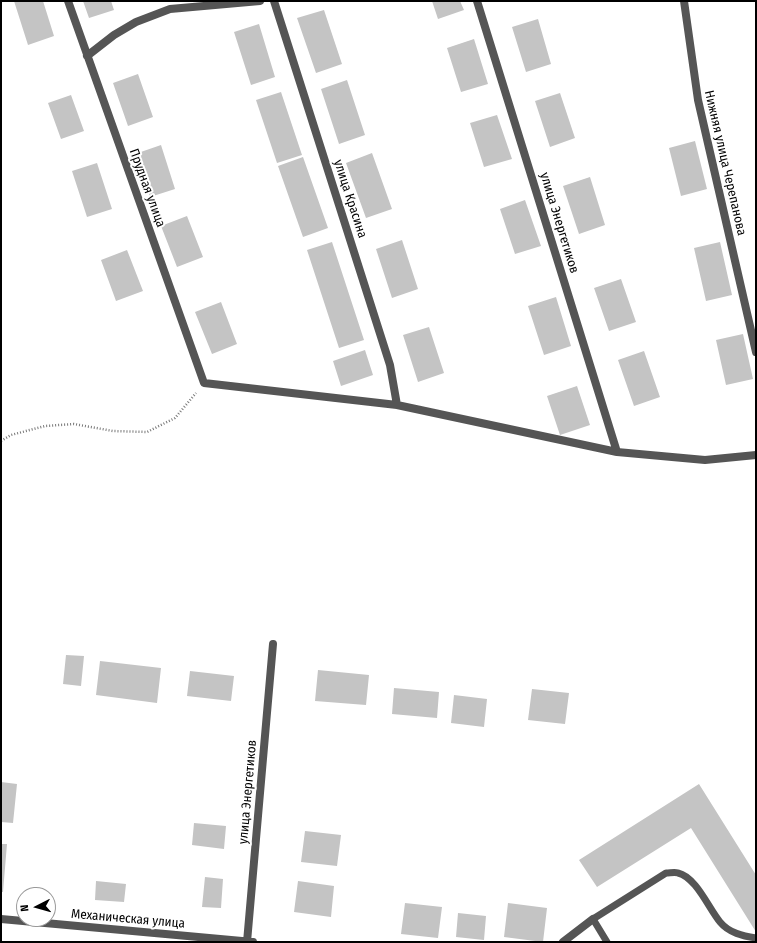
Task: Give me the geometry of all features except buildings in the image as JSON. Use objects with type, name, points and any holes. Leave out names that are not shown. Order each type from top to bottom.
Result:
[{"type":"street","name":"Прудная улица","points":[[68,1],[204,383]]},
{"type":"street","points":[[87,56],[114,35],[136,22],[170,9],[260,1]]},
{"type":"street","name":"улица Красина","points":[[274,1],[390,365],[397,405]]},
{"type":"street","name":"улица Энергетиков","points":[[477,1],[617,452]]},
{"type":"street","name":"Нижняя улица Черепанова","points":[[684,1],[698,100],[756,352]]},
{"type":"street","points":[[204,383],[397,405],[617,452],[705,460],[756,455]]},
{"type":"street","name":"улица Энергетиков","points":[[249,942],[273,644]]},
{"type":"street","name":"Механическая улица","points":[[1,919],[249,942]]},
{"type":"street","points":[[564,942],[593,919]]},
{"type":"lane","points":[[607,942],[593,919],[666,873],[678,872],[686,876],[692,882],[721,923],[740,936],[756,938]]},
{"type":"path","points":[[1,441],[11,435],[45,426],[74,424],[113,431],[147,432],[175,418],[204,383]]}]
